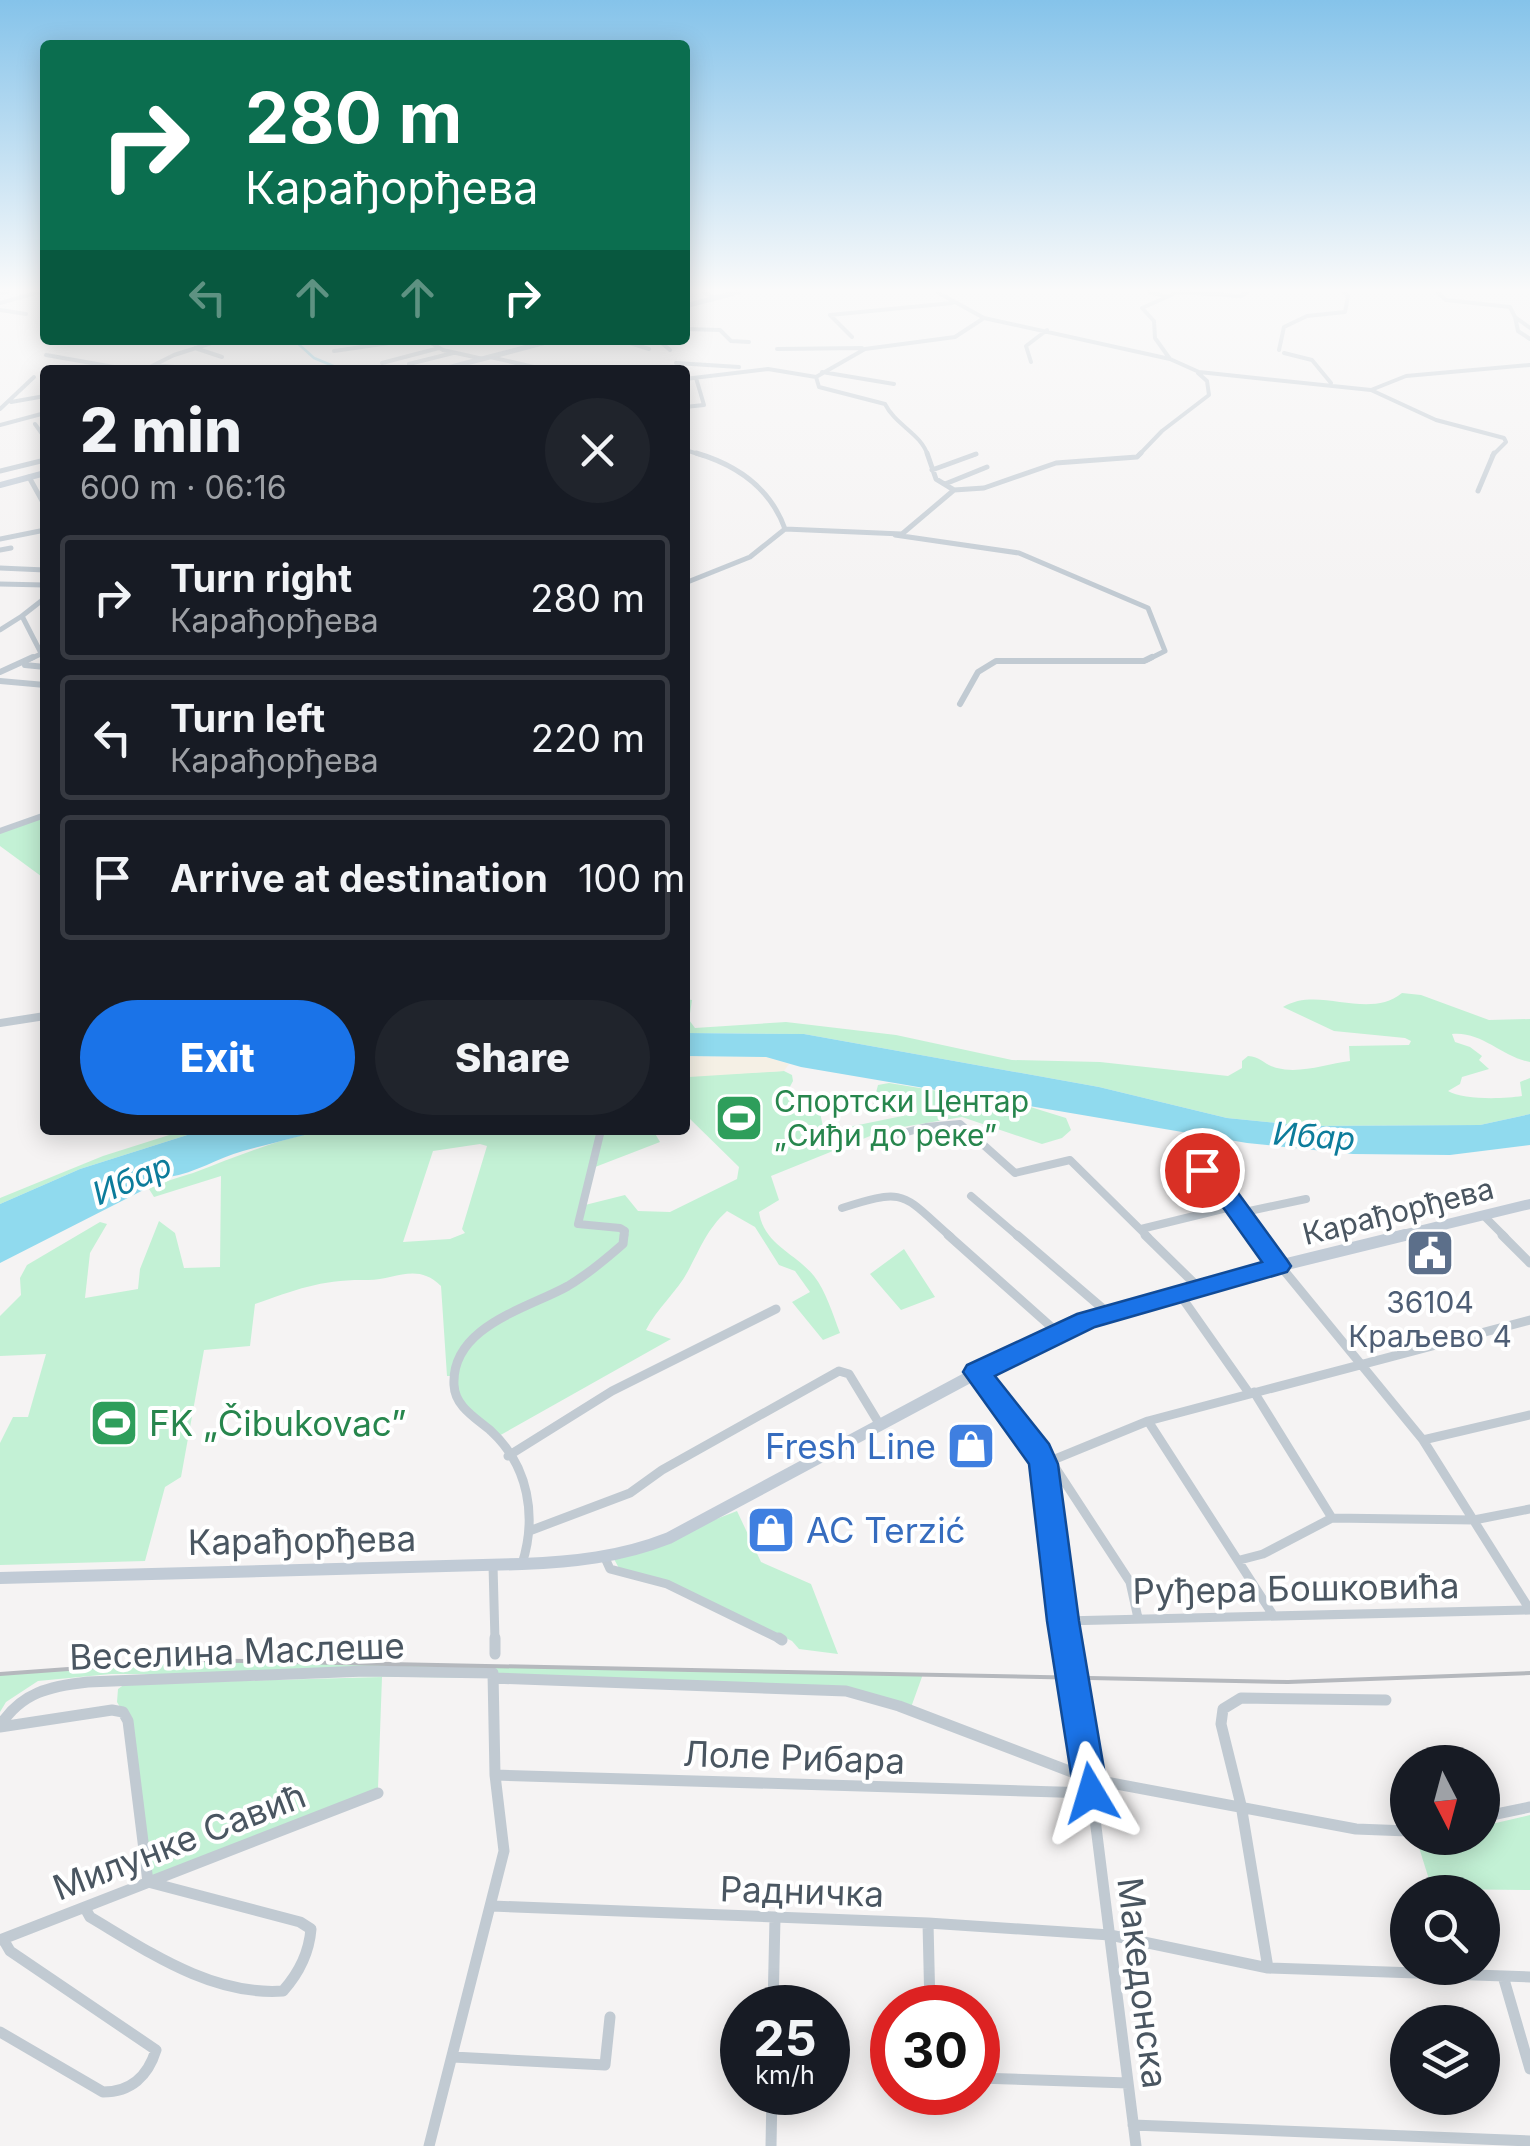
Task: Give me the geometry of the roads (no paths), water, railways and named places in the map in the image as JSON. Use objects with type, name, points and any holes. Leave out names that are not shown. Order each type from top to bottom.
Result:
[{"type":"street","points":[[0,409],[20,392]]},
{"type":"street","points":[[690,406],[704,405],[700,392]]},
{"type":"street","points":[[839,392],[885,404],[892,420],[924,442],[932,470],[954,490],[984,488],[1056,463],[1136,457],[1208,392]]},
{"type":"street","points":[[1376,392],[1436,420],[1504,438],[1506,442],[1494,452],[1478,482],[1478,491]]},
{"type":"street","points":[[11,402],[40,397]]},
{"type":"street","points":[[0,425],[40,414]]},
{"type":"street","points":[[36,424],[40,430]]},
{"type":"street","points":[[690,451],[731,463],[777,506],[785,529]]},
{"type":"street","points":[[932,470],[976,454]]},
{"type":"street","points":[[0,471],[40,461]]},
{"type":"street","points":[[944,484],[987,467]]},
{"type":"street","points":[[0,485],[40,474]]},
{"type":"street","points":[[30,477],[40,496]]},
{"type":"street","points":[[896,534],[910,531],[954,490]]},
{"type":"street","points":[[690,581],[750,558],[785,529],[896,534],[936,544],[1002,550],[1068,571],[1148,608],[1165,652],[1144,660],[996,661],[978,672],[960,704]]},
{"type":"street","points":[[0,539],[40,531]]},
{"type":"street","points":[[0,550],[12,548]]},
{"type":"street","points":[[0,568],[40,570]]},
{"type":"street","points":[[0,584],[40,585]]},
{"type":"street","points":[[0,630],[40,602]]},
{"type":"street","points":[[22,616],[40,648]]},
{"type":"street","points":[[0,672],[40,655]]},
{"type":"street","points":[[22,665],[40,667]]},
{"type":"street","points":[[0,681],[40,685]]},
{"type":"street","points":[[0,831],[40,816]]},
{"type":"street","points":[[0,1023],[40,1017]]},
{"type":"street","points":[[884,1138],[953,1123],[966,1127],[1014,1173],[1070,1160],[1197,1286]]},
{"type":"street","points":[[522,1564],[532,1530],[524,1485],[497,1436],[464,1412],[456,1400],[455,1370],[476,1336],[519,1307],[565,1288],[592,1271],[626,1238],[620,1228],[578,1224],[600,1135]]},
{"type":"street","name":"Карађорђева","points":[[1169,1169],[1202,1170],[1214,1177],[1278,1266]]},
{"type":"street","points":[[842,1208],[888,1193],[907,1198],[1058,1332]]},
{"type":"street","points":[[970,1196],[1108,1313]]},
{"type":"street","points":[[1141,1229],[1306,1199]]},
{"type":"street","name":"Карађорђева","points":[[0,1578],[493,1565],[605,1558],[669,1538],[1058,1332],[1197,1286],[1530,1204]]},
{"type":"street","points":[[1484,1216],[1530,1262]]},
{"type":"street","points":[[1278,1266],[1423,1440],[1530,1610]]},
{"type":"street","points":[[1178,1292],[1252,1393],[1332,1518]]},
{"type":"street","points":[[508,1456],[612,1391],[776,1309]]},
{"type":"street","points":[[1044,1459],[1148,1421],[1530,1320]]},
{"type":"street","points":[[532,1530],[630,1494],[662,1470],[838,1371],[848,1374],[880,1424]]},
{"type":"street","points":[[977,1372],[1130,1582],[1138,1618]]},
{"type":"street","points":[[1423,1440],[1530,1415]]},
{"type":"street","points":[[1148,1421],[1273,1615]]},
{"type":"street","name":"Македонска","points":[[1044,1459],[1063,1621],[1091,1786],[1136,2146]]},
{"type":"street","points":[[1240,1560],[1263,1554],[1332,1518],[1474,1520],[1530,1509]]},
{"type":"street","points":[[605,1558],[610,1569],[668,1584],[782,1640]]},
{"type":"street","points":[[493,1565],[495,1654]]},
{"type":"street","name":"Руђера Бошковића","points":[[1063,1621],[1530,1610]]},
{"type":"street","name":"Веселина Маслеше","points":[[0,1727],[10,1706],[44,1687],[365,1671],[846,1691],[899,1706],[1091,1786]]},
{"type":"street","points":[[429,2146],[504,1851],[495,1776],[493,1675]]},
{"type":"street","points":[[1268,1968],[1241,1805],[1221,1724],[1223,1710],[1241,1698],[1386,1700]]},
{"type":"street","points":[[0,1727],[112,1710],[123,1712],[128,1721],[148,1882],[309,1926],[307,1954],[283,1992],[253,1992],[198,1976],[90,1917],[85,1908]]},
{"type":"street","name":"Лоле Рибара","points":[[495,1776],[1091,1786]]},
{"type":"street","points":[[1091,1786],[1241,1805],[1356,1829],[1390,1830]]},
{"type":"street","name":"Милунке Савић","points":[[1,1939],[378,1793]]},
{"type":"street","points":[[1500,1813],[1530,1807]]},
{"type":"street","name":"Радничка","points":[[492,1906],[928,1923],[1110,1935],[1268,1968],[1530,1977]]},
{"type":"street","points":[[774,1985],[775,1918]]},
{"type":"street","points":[[928,1923],[929,1985]]},
{"type":"street","points":[[0,2032],[103,2092],[122,2091],[136,2084],[150,2068],[156,2050],[18,1956],[1,1939]]},
{"type":"street","points":[[1503,1976],[1530,2069]]},
{"type":"street","points":[[453,2057],[604,2065],[610,2016]]},
{"type":"street","points":[[1000,2079],[1128,2083]]},
{"type":"street","points":[[771,2146],[772,2115]]},
{"type":"street","points":[[1133,2125],[1346,2140],[1530,2141]]},
{"type":"water","name":"Ибар","points":[[690,1033],[804,1034],[1099,1087],[1227,1118],[1308,1126],[1480,1125],[1530,1114],[1530,1145],[1450,1155],[1353,1154],[1247,1143],[801,1067],[766,1057],[690,1056]]},
{"type":"water","name":"Ибар","points":[[187,1135],[306,1135],[243,1151],[169,1177],[0,1263],[0,1204],[80,1169]]},
{"type":"railway","points":[[0,1674],[191,1660],[1288,1682],[1530,1673]]},
{"type":"place","name":"Спортски Центар „Сиђи до реке”","points":[[739,1118]]},
{"type":"place","name":"36104 Краљево 4","points":[[1430,1253]]},
{"type":"place","name":"FK „Čibukovac”","points":[[114,1423]]},
{"type":"place","name":"Fresh Line","points":[[971,1446]]},
{"type":"place","name":"AC Terzić","points":[[771,1530]]}]
